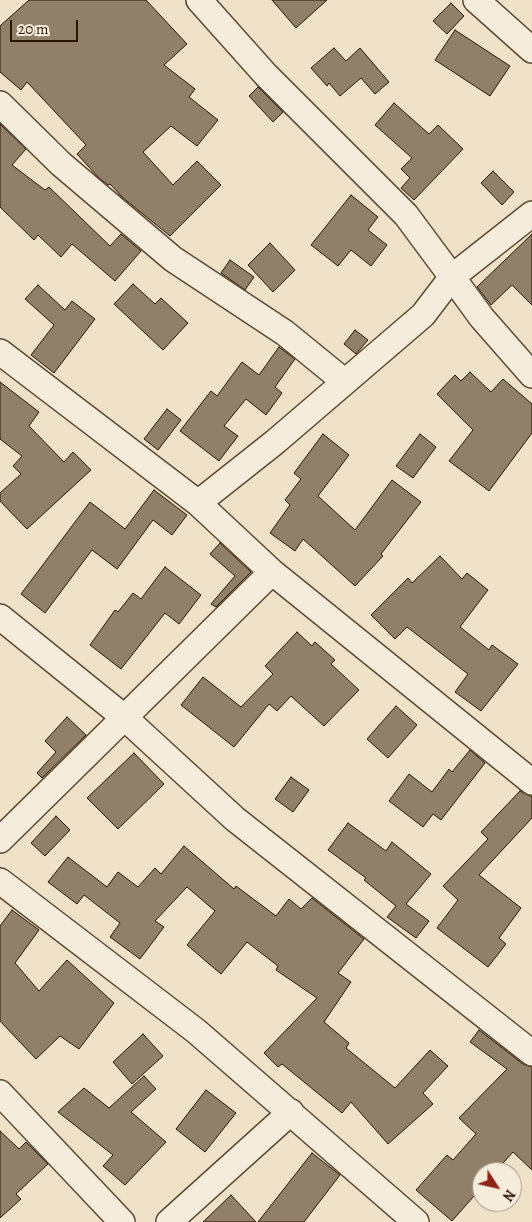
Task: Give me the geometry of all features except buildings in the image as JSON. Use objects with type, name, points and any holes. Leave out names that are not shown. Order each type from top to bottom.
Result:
[{"type":"street","points":[[198,0],[266,75],[406,215],[482,318],[532,375]]},
{"type":"street","points":[[476,0],[532,50]]},
{"type":"street","points":[[0,104],[62,164],[173,259],[285,333],[345,382]]},
{"type":"street","points":[[198,503],[275,442],[423,315],[452,277],[532,214]]},
{"type":"street","points":[[0,352],[198,503],[272,572],[532,782]]},
{"type":"street","points":[[0,840],[126,718],[272,572]]},
{"type":"street","points":[[0,617],[126,718],[235,819],[378,929],[532,1053]]},
{"type":"street","points":[[0,881],[196,1031],[416,1222]]},
{"type":"street","points":[[0,1093],[122,1222]]},
{"type":"street","points":[[169,1222],[291,1112]]}]
